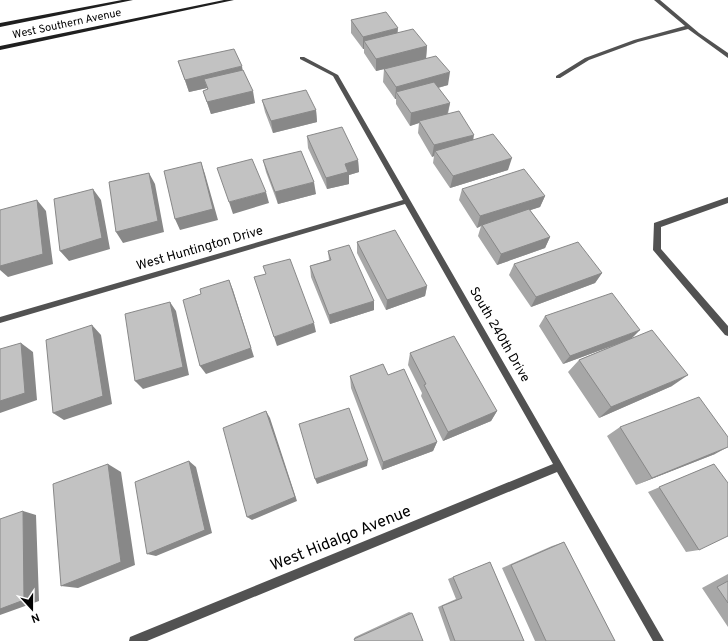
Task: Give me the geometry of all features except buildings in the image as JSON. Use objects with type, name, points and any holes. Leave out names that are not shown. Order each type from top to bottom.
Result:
[{"type":"main road","name":"West Southern Avenue","points":[[0,25],[130,0]]},
{"type":"main road","name":"West Southern Avenue","points":[[0,48],[231,0]]},
{"type":"street","points":[[657,0],[689,28],[728,56]]},
{"type":"street","points":[[558,77],[587,59],[636,41],[689,28]]},
{"type":"street","name":"South 240th Drive","points":[[302,58],[335,75],[659,641]]},
{"type":"street","points":[[728,200],[657,225],[657,250],[728,332]]},
{"type":"street","name":"West Huntington Drive","points":[[0,320],[408,201]]},
{"type":"street","name":"West Hidalgo Avenue","points":[[134,641],[559,466]]}]
